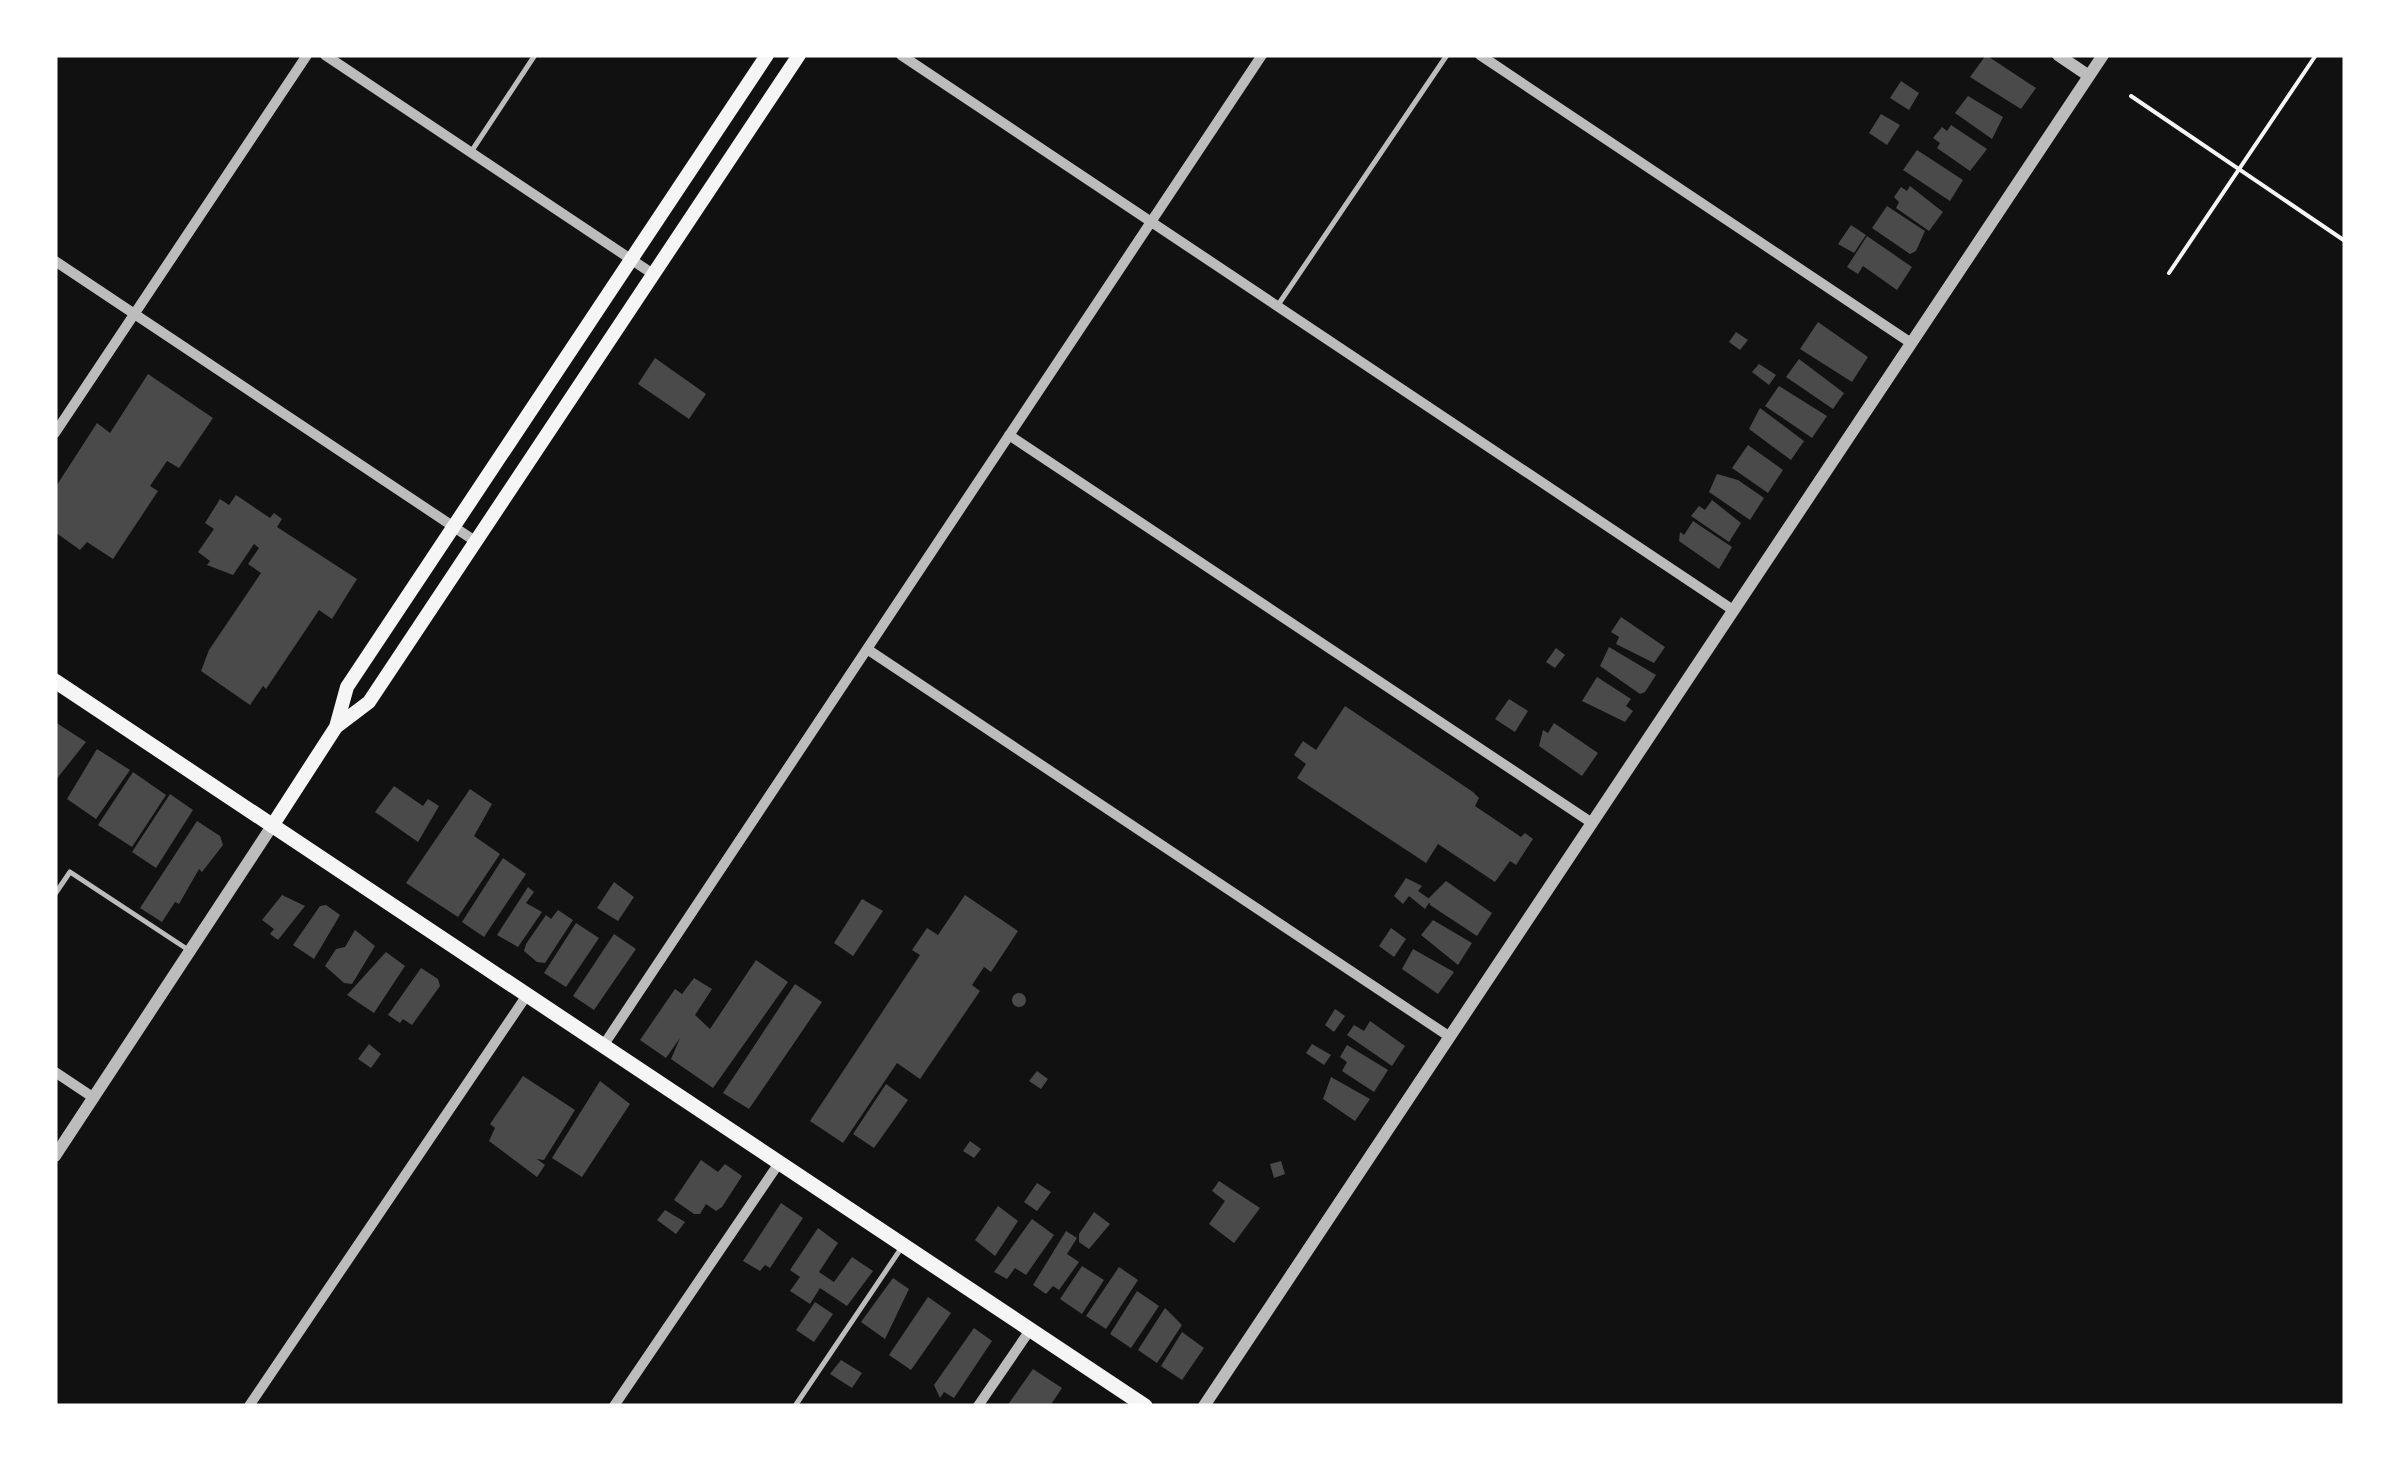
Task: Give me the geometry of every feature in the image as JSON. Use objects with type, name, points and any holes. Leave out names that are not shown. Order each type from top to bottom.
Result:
[{"type":"main road","points":[[272,826],[336,727],[347,687],[768,55]]},
{"type":"main road","points":[[336,727],[369,702],[799,55]]},
{"type":"main road","points":[[55,681],[1144,1406]]},
{"type":"street","points":[[55,433],[306,55]]},
{"type":"street","points":[[325,55],[653,274]]},
{"type":"street","points":[[900,55],[1734,610]]},
{"type":"street","points":[[603,1046],[1262,55]]},
{"type":"street","points":[[1480,55],[1912,343]]},
{"type":"street","points":[[2058,55],[2089,76]]},
{"type":"street","points":[[1204,1406],[2102,55]]},
{"type":"street","points":[[55,261],[476,541]]},
{"type":"street","points":[[1009,435],[1592,823]]},
{"type":"street","points":[[867,649],[1450,1037]]},
{"type":"street","points":[[55,1156],[272,826]]},
{"type":"street","points":[[249,1406],[528,996]]},
{"type":"street","points":[[55,1072],[94,1098]]},
{"type":"street","points":[[614,1406],[779,1163]]},
{"type":"street","points":[[978,1406],[1030,1330]]},
{"type":"lane","points":[[471,152],[535,55]]},
{"type":"lane","points":[[1277,306],[1447,55]]},
{"type":"lane","points":[[55,894],[70,872],[192,953]]},
{"type":"lane","points":[[794,1406],[903,1245]]},
{"type":"path","points":[[2168,273],[2316,55]]},
{"type":"path","points":[[2131,96],[2345,242]]},
{"type":"building","points":[[1986,55],[2036,88],[2021,109],[1970,77]]},
{"type":"building","points":[[1901,81],[1919,93],[1909,110],[1890,98]]},
{"type":"building","points":[[1968,96],[2003,117],[1992,139],[1955,113]]},
{"type":"building","points":[[1881,114],[1900,125],[1887,145],[1869,133]]},
{"type":"building","points":[[1951,125],[1987,149],[1970,171],[1937,148],[1940,143],[1933,138],[1942,127],[1947,131]]},
{"type":"building","points":[[1917,150],[1963,180],[1950,201],[1903,170]]},
{"type":"building","points":[[1910,186],[1943,212],[1929,231],[1896,208],[1899,202],[1894,197],[1901,187],[1907,191]]},
{"type":"building","points":[[1887,206],[1925,231],[1916,251],[1910,254],[1872,228]]},
{"type":"building","points":[[1851,225],[1866,235],[1854,253],[1838,244]]},
{"type":"building","points":[[1867,236],[1912,267],[1897,290],[1863,266],[1858,274],[1847,267]]},
{"type":"building","points":[[1818,322],[1868,357],[1852,382],[1800,349]]},
{"type":"building","points":[[1736,332],[1748,340],[1740,350],[1729,342]]},
{"type":"building","points":[[655,358],[706,394],[689,419],[638,384]]},
{"type":"building","points":[[1799,359],[1844,393],[1833,409],[1786,377]]},
{"type":"building","points":[[1759,364],[1776,375],[1769,385],[1752,372]]},
{"type":"building","points":[[148,374],[213,418],[179,468],[167,461],[150,486],[158,491],[113,559],[87,542],[80,550],[55,532],[55,488],[97,423],[110,433]]},
{"type":"building","points":[[1779,386],[1827,416],[1812,438],[1765,406]]},
{"type":"building","points":[[1760,408],[1804,441],[1791,460],[1749,429]]},
{"type":"building","points":[[1748,445],[1783,470],[1768,493],[1732,468]]},
{"type":"building","points":[[1717,474],[1738,480],[1764,498],[1750,520],[1709,492]]},
{"type":"building","points":[[236,495],[270,518],[274,513],[282,519],[277,527],[357,579],[332,619],[319,610],[266,689],[263,686],[250,705],[201,671],[209,650],[261,573],[248,564],[259,548],[254,544],[233,575],[207,565],[210,561],[198,552],[214,529],[205,523],[220,499],[229,505]]},
{"type":"building","points":[[1712,500],[1741,523],[1729,542],[1691,516],[1699,506],[1705,510]]},
{"type":"building","points":[[1693,521],[1732,547],[1719,569],[1679,541],[1680,532],[1684,535]]},
{"type":"building","points":[[1621,617],[1665,647],[1654,663],[1616,644],[1619,637],[1611,632]]},
{"type":"building","points":[[1609,647],[1656,675],[1645,692],[1640,694],[1600,666]]},
{"type":"building","points":[[1556,648],[1565,655],[1555,668],[1546,662]]},
{"type":"building","points":[[1597,677],[1631,699],[1626,706],[1633,711],[1625,722],[1582,701]]},
{"type":"building","points":[[1509,699],[1528,711],[1515,732],[1495,719]]},
{"type":"building","points":[[1345,706],[1473,792],[1479,798],[1475,806],[1521,837],[1525,833],[1533,839],[1516,865],[1510,861],[1495,882],[1438,844],[1426,863],[1297,778],[1306,764],[1294,755],[1303,741],[1316,750]]},
{"type":"building","points":[[55,722],[86,742],[55,781]]},
{"type":"building","points":[[1554,723],[1598,753],[1582,776],[1539,746],[1543,730],[1548,733]]},
{"type":"building","points":[[97,749],[130,770],[96,819],[67,799]]},
{"type":"building","points":[[133,772],[166,795],[132,847],[98,825]]},
{"type":"building","points":[[394,786],[423,806],[428,799],[439,806],[418,842],[375,812]]},
{"type":"building","points":[[470,789],[492,804],[474,836],[500,854],[458,917],[406,883]]},
{"type":"building","points":[[170,794],[193,810],[156,868],[132,852]]},
{"type":"building","points":[[197,821],[220,836],[223,845],[202,872],[199,869],[179,904],[175,902],[162,922],[140,908]]},
{"type":"building","points":[[503,858],[526,874],[484,937],[462,922]]},
{"type":"building","points":[[1406,878],[1422,886],[1418,891],[1431,900],[1425,909],[1409,896],[1403,904],[1394,896]]},
{"type":"building","points":[[1446,881],[1492,913],[1477,936],[1430,905],[1429,898]]},
{"type":"building","points":[[614,882],[634,897],[618,921],[597,908]]},
{"type":"building","points":[[528,887],[534,892],[526,903],[542,912],[518,947],[497,935]]},
{"type":"building","points":[[282,895],[305,906],[278,940],[270,934],[274,929],[262,920]]},
{"type":"building","points":[[965,895],[1018,931],[991,972],[984,967],[972,985],[980,991],[920,1079],[897,1063],[843,1143],[810,1121],[920,955],[912,950],[927,928],[938,935]]},
{"type":"building","points":[[862,899],[883,911],[853,956],[834,943]]},
{"type":"building","points":[[326,905],[340,915],[314,959],[293,945],[320,906]]},
{"type":"building","points":[[558,910],[573,920],[545,963],[537,962],[524,951],[526,944],[546,915],[551,919]]},
{"type":"building","points":[[1433,920],[1472,943],[1458,965],[1421,935]]},
{"type":"building","points":[[576,923],[599,938],[566,987],[544,973]]},
{"type":"building","points":[[1391,928],[1406,939],[1394,957],[1379,946]]},
{"type":"building","points":[[355,930],[375,946],[352,984],[344,983],[325,966],[336,949],[345,947]]},
{"type":"building","points":[[614,934],[636,949],[594,1010],[573,996]]},
{"type":"building","points":[[1413,949],[1454,972],[1438,994],[1402,969]]},
{"type":"building","points":[[386,952],[405,966],[374,1013],[347,995]]},
{"type":"building","points":[[756,960],[788,982],[713,1088],[671,1059],[680,1038],[666,1058],[640,1040],[675,989],[682,994],[694,978],[712,989],[695,1015],[710,1029]]},
{"type":"building","points":[[421,968],[438,979],[440,986],[412,1025],[403,1019],[400,1023],[388,1015]]},
{"type":"building","points":[[795,984],[822,1002],[749,1109],[723,1093]]},
{"type":"building","points":[[1019,993],[1026,1000],[1019,1007],[1012,1000]]},
{"type":"building","points":[[1335,1009],[1345,1016],[1334,1032],[1325,1025]]},
{"type":"building","points":[[1370,1021],[1405,1046],[1392,1066],[1347,1035],[1354,1025],[1364,1031]]},
{"type":"building","points":[[369,1044],[381,1054],[371,1068],[358,1059]]},
{"type":"building","points":[[1312,1044],[1331,1055],[1324,1065],[1306,1053]]},
{"type":"building","points":[[1347,1045],[1388,1070],[1374,1092],[1342,1071],[1347,1062],[1340,1057]]},
{"type":"building","points":[[1037,1071],[1048,1079],[1041,1089],[1029,1081]]},
{"type":"building","points":[[523,1076],[575,1110],[544,1160],[537,1159],[545,1165],[537,1177],[489,1141],[495,1128],[490,1124]]},
{"type":"building","points":[[1331,1077],[1370,1099],[1355,1121],[1323,1099]]},
{"type":"building","points":[[600,1081],[630,1104],[582,1177],[552,1158]]},
{"type":"building","points":[[886,1084],[908,1100],[874,1148],[853,1134]]},
{"type":"building","points":[[970,1141],[981,1149],[974,1158],[963,1151]]},
{"type":"building","points":[[701,1160],[718,1172],[725,1164],[742,1176],[722,1207],[716,1211],[706,1204],[700,1214],[694,1214],[674,1200]]},
{"type":"building","points":[[1281,1161],[1285,1174],[1274,1178],[1270,1164]]},
{"type":"building","points":[[1219,1181],[1260,1208],[1234,1243],[1209,1224],[1225,1201],[1212,1191]]},
{"type":"building","points":[[1037,1183],[1051,1192],[1037,1211],[1024,1202]]},
{"type":"building","points":[[781,1203],[803,1218],[770,1268],[765,1265],[760,1271],[743,1261]]},
{"type":"building","points":[[998,1206],[1018,1221],[995,1256],[975,1240]]},
{"type":"building","points":[[665,1210],[685,1222],[676,1234],[657,1220]]},
{"type":"building","points":[[1094,1212],[1110,1224],[1089,1249],[1079,1242],[1079,1234]]},
{"type":"building","points":[[1032,1219],[1054,1235],[1026,1275],[1015,1268],[1007,1279],[994,1272]]},
{"type":"building","points":[[818,1228],[838,1243],[819,1272],[834,1282],[852,1257],[873,1271],[847,1306],[820,1288],[810,1304],[790,1291],[800,1277],[790,1270]]},
{"type":"building","points":[[1066,1231],[1077,1238],[1067,1254],[1079,1262],[1059,1290],[1053,1286],[1046,1294],[1033,1285]]},
{"type":"building","points":[[1082,1266],[1104,1280],[1082,1314],[1060,1299]]},
{"type":"building","points":[[1119,1267],[1138,1280],[1106,1329],[1086,1316]]},
{"type":"building","points":[[893,1278],[909,1289],[885,1339],[861,1322]]},
{"type":"building","points":[[1137,1291],[1159,1306],[1131,1348],[1110,1334]]},
{"type":"building","points":[[928,1297],[951,1313],[911,1370],[889,1355]]},
{"type":"building","points":[[815,1302],[833,1314],[814,1342],[796,1330]]},
{"type":"building","points":[[1165,1308],[1182,1325],[1157,1363],[1138,1350]]},
{"type":"building","points":[[974,1328],[992,1341],[954,1398],[944,1392],[940,1398],[934,1385]]},
{"type":"building","points":[[1182,1332],[1204,1348],[1182,1380],[1161,1366]]},
{"type":"building","points":[[841,1360],[862,1373],[852,1388],[830,1374]]},
{"type":"building","points":[[1033,1369],[1062,1388],[1050,1406],[1007,1406]]}]
